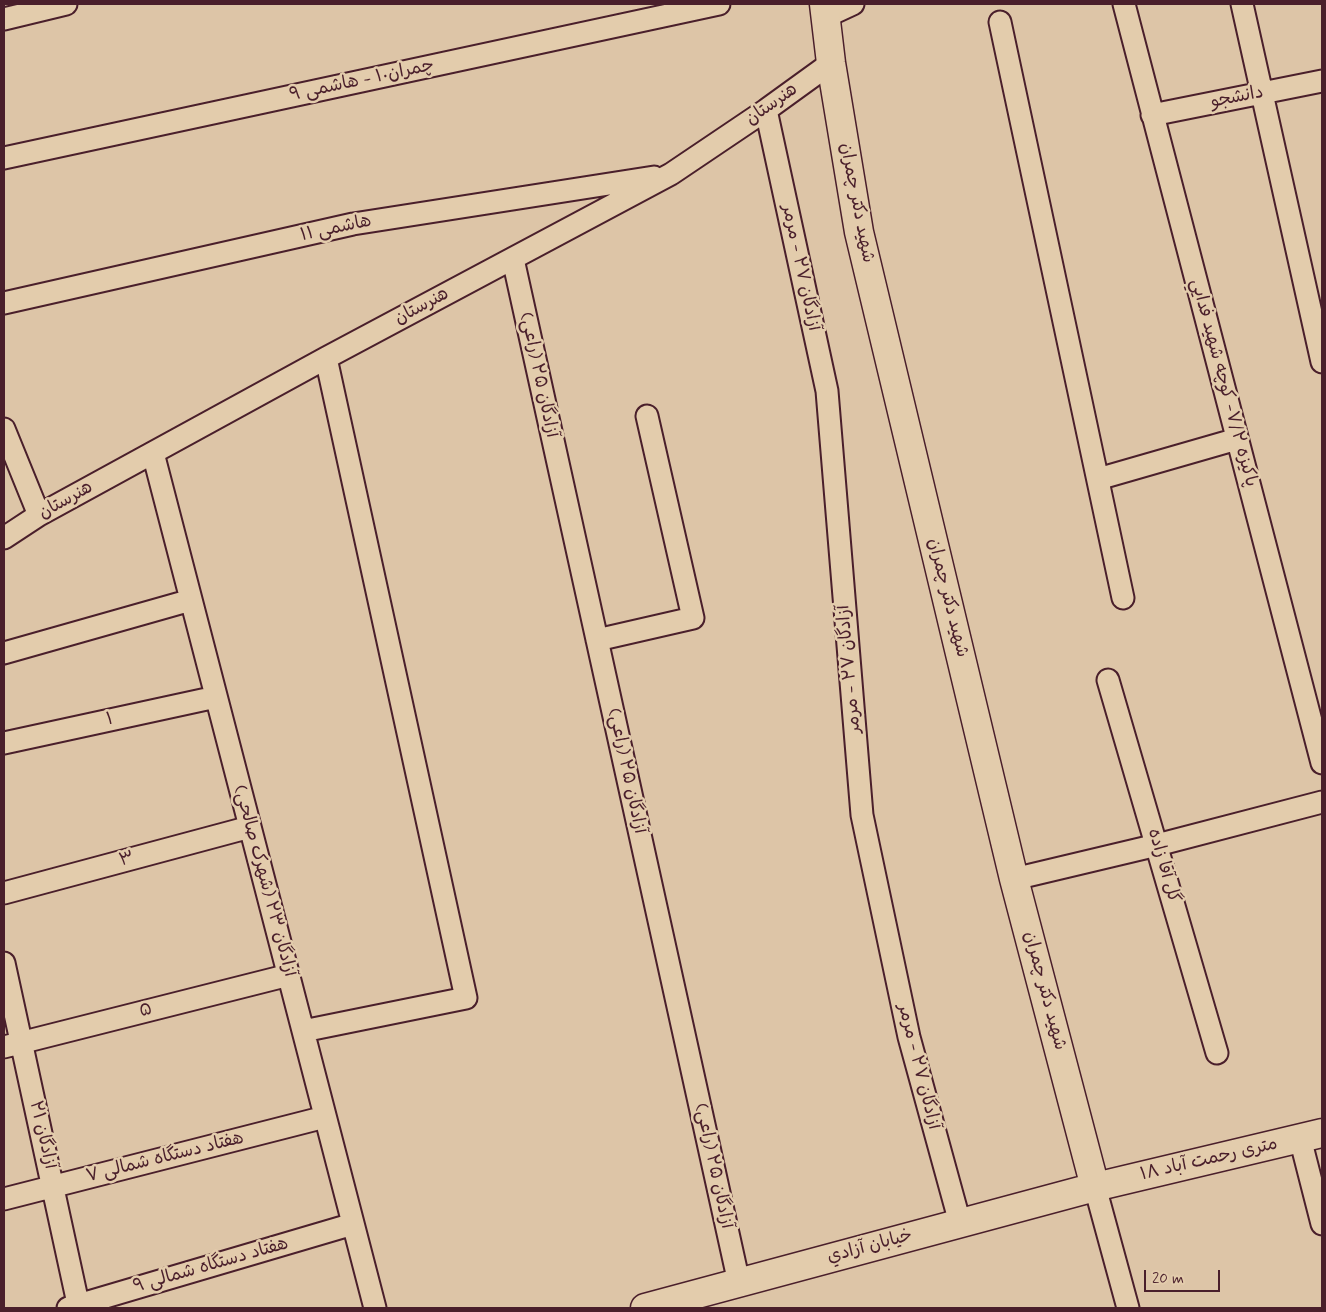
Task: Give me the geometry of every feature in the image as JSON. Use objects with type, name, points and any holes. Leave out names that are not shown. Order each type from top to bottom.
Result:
[{"type":"street","points":[[4,19],[66,4]]},
{"type":"street","name":"چمران۱۰ - هاشمی ۹","points":[[4,158],[719,4]]},
{"type":"street","points":[[824,11],[853,4]]},
{"type":"street","name":"پاکیزه ۷/۲- كوچه شهيد فدايي","points":[[1124,4],[1322,763]]},
{"type":"street","points":[[1242,4],[1322,362]]},
{"type":"street","name":"شهید دکتر چمران","points":[[824,11],[859,232],[1014,879],[1095,1187]]},
{"type":"street","points":[[1000,22],[1123,598]]},
{"type":"street","name":"هنرستان","points":[[4,538],[40,514],[326,358],[672,174],[831,63]]},
{"type":"street","name":"دانشجو","points":[[1152,115],[1322,81]]},
{"type":"street","name":"آزادگان ۲۷ - مرمر","points":[[766,110],[827,391],[862,815],[909,1037],[960,1223]]},
{"type":"street","name":"هاشمی ۱۱","points":[[4,303],[353,224],[672,174]]},
{"type":"street","name":"آزادگان ۲۵ (راعی)","points":[[513,259],[739,1283]]},
{"type":"street","points":[[303,1031],[466,998],[326,358]]},
{"type":"street","points":[[597,640],[693,618],[647,416]]},
{"type":"street","points":[[4,428],[13,475],[40,514]]},
{"type":"street","points":[[1098,479],[1237,439]]},
{"type":"street","name":"آزادگان ۲۳ (شهرک صالحی)","points":[[153,453],[375,1308]]},
{"type":"street","points":[[4,653],[191,600]]},
{"type":"street","name":"گل آقا زاده","points":[[1108,680],[1217,1052]]},
{"type":"street","name":"۱","points":[[4,742],[216,697]]},
{"type":"street","points":[[1014,879],[1157,845],[1322,802]]},
{"type":"street","name":"۳","points":[[4,893],[250,827]]},
{"type":"street","name":"آزادگان ۲۱","points":[[4,962],[13,1044],[53,1186],[75,1307]]},
{"type":"street","name":"۵","points":[[13,1044],[289,975]]},
{"type":"street","name":"هفتاد دستگاه شمالی ۷","points":[[4,1198],[326,1117]]},
{"type":"street","points":[[1311,1135],[1322,1224]]},
{"type":"street","name":"۱۸ متری رحمت آباد","points":[[1095,1187],[1311,1135]]},
{"type":"street","points":[[1095,1187],[1128,1308]]},
{"type":"street","name":"خيابان آزادي","points":[[646,1308],[1095,1187]]},
{"type":"street","name":"هفتاد دستگاه شمالی ۹","points":[[75,1307],[353,1224]]}]
